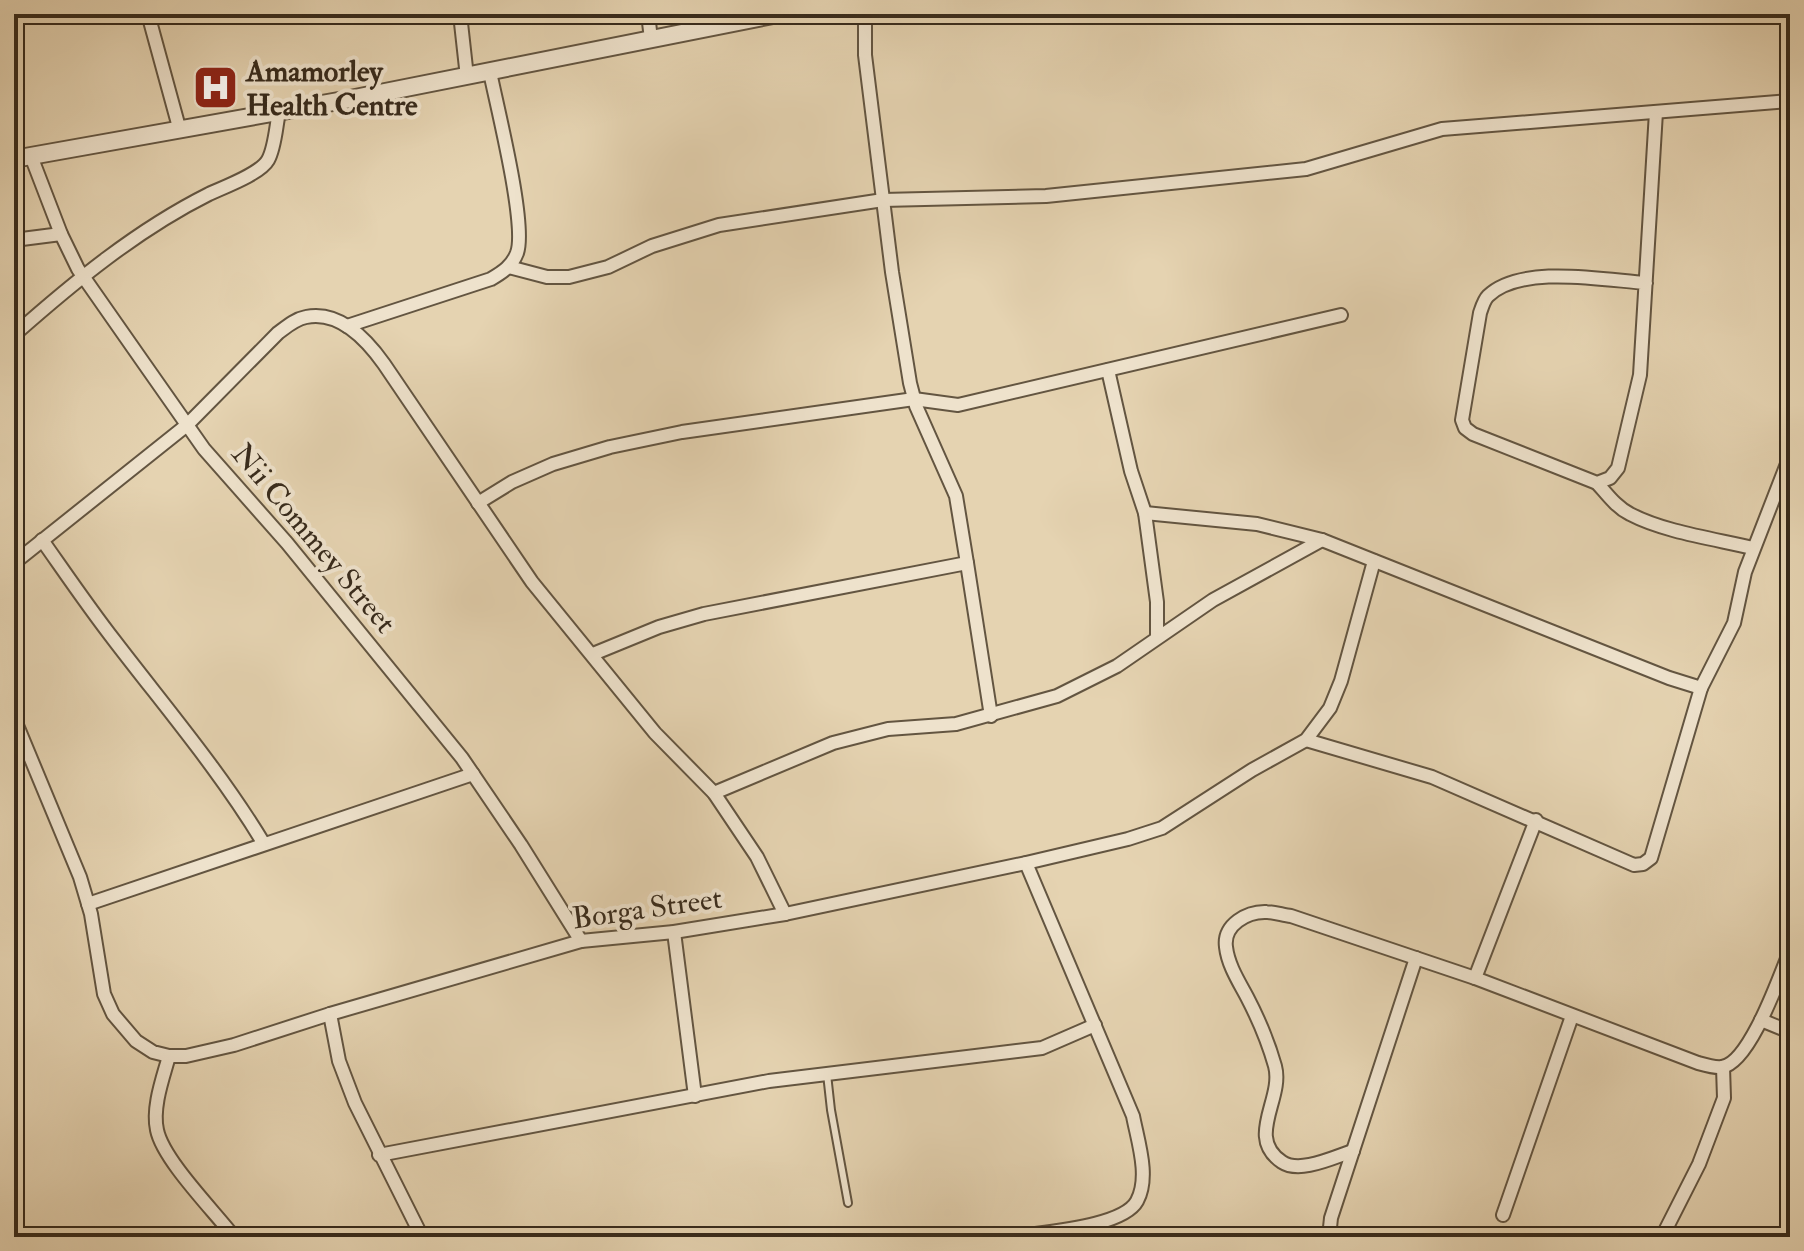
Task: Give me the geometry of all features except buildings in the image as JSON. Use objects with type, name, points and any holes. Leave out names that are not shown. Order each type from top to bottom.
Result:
[{"type":"street","points":[[148,14],[180,131]]},
{"type":"street","points":[[460,14],[467,77]]},
{"type":"street","points":[[648,14],[651,39]]},
{"type":"street","points":[[14,159],[467,77],[778,14]]},
{"type":"street","points":[[865,14],[865,55],[892,272],[914,399],[956,496],[991,716]]},
{"type":"street","points":[[347,326],[491,279],[509,267],[517,251],[518,216],[490,72]]},
{"type":"street","points":[[509,267],[547,277],[569,277],[608,267],[652,246],[719,225],[883,200],[1046,196],[1306,169],[1442,129],[1790,101]]},
{"type":"street","points":[[14,335],[82,275],[196,200],[260,169],[269,159],[279,112]]},
{"type":"street","points":[[1597,483],[1610,478],[1618,468],[1640,375],[1656,112]]},
{"type":"street","name":"Nii Commey Street","points":[[31,156],[61,234],[82,275],[187,425],[377,652],[473,774],[581,941]]},
{"type":"street","points":[[14,240],[61,234]]},
{"type":"street","points":[[1646,283],[1534,277],[1507,284],[1487,297],[1480,313],[1462,420],[1465,428],[1473,434],[1597,483],[1630,514],[1656,524],[1753,548]]},
{"type":"street","points":[[478,503],[512,482],[553,464],[610,447],[682,432],[914,399],[958,405],[1341,315]]},
{"type":"street","points":[[14,563],[187,425],[278,333],[306,317],[318,317],[347,326],[361,336],[384,364],[532,582],[655,733],[714,793],[757,857],[785,914]]},
{"type":"street","points":[[1108,370],[1131,471],[1145,513],[1157,602],[1157,637]]},
{"type":"street","points":[[1306,740],[1432,777],[1634,865],[1643,864],[1651,858],[1701,688],[1734,623],[1753,548],[1790,456]]},
{"type":"street","points":[[1145,513],[1257,524],[1322,540],[1701,688]]},
{"type":"street","points":[[42,540],[114,640],[198,746],[242,807],[264,844]]},
{"type":"street","points":[[714,793],[833,743],[888,729],[956,724],[1057,696],[1117,666],[1213,600],[1322,540]]},
{"type":"street","name":"Borga Street","points":[[169,1056],[207,1053],[581,941],[674,932],[785,914],[1026,863],[1162,828],[1252,770],[1306,740],[1330,708],[1341,681],[1374,561]]},
{"type":"street","points":[[593,654],[659,627],[704,614],[967,563]]},
{"type":"street","points":[[14,718],[80,877],[88,904],[104,994],[113,1014],[136,1041],[153,1052],[169,1056],[157,1112],[156,1129],[161,1143],[234,1237]]},
{"type":"street","points":[[88,904],[473,774]]},
{"type":"street","points":[[1475,978],[1536,820]]},
{"type":"street","points":[[1015,1237],[1101,1223],[1124,1214],[1136,1204],[1141,1189],[1142,1159],[1133,1116],[1026,863]]},
{"type":"street","points":[[1353,1151],[1296,1167],[1283,1163],[1264,1138],[1276,1071],[1268,1039],[1229,961],[1225,943],[1231,927],[1244,916],[1264,911],[1291,916],[1475,978],[1698,1063],[1723,1067],[1743,1049],[1761,1020],[1790,951]]},
{"type":"street","points":[[674,932],[695,1096]]},
{"type":"street","points":[[1329,1237],[1331,1218],[1416,958]]},
{"type":"street","points":[[330,1014],[339,1061],[379,1155],[422,1237]]},
{"type":"street","points":[[1503,1215],[1572,1016]]},
{"type":"street","points":[[1761,1020],[1790,1032]]},
{"type":"street","points":[[379,1155],[769,1081],[1042,1048],[1095,1025]]},
{"type":"street","points":[[1662,1237],[1699,1164],[1724,1098],[1723,1067]]},
{"type":"lane","points":[[827,1074],[848,1203]]},
{"type":"place","name":"Amamorley Health Centre","points":[[215,88]]}]
